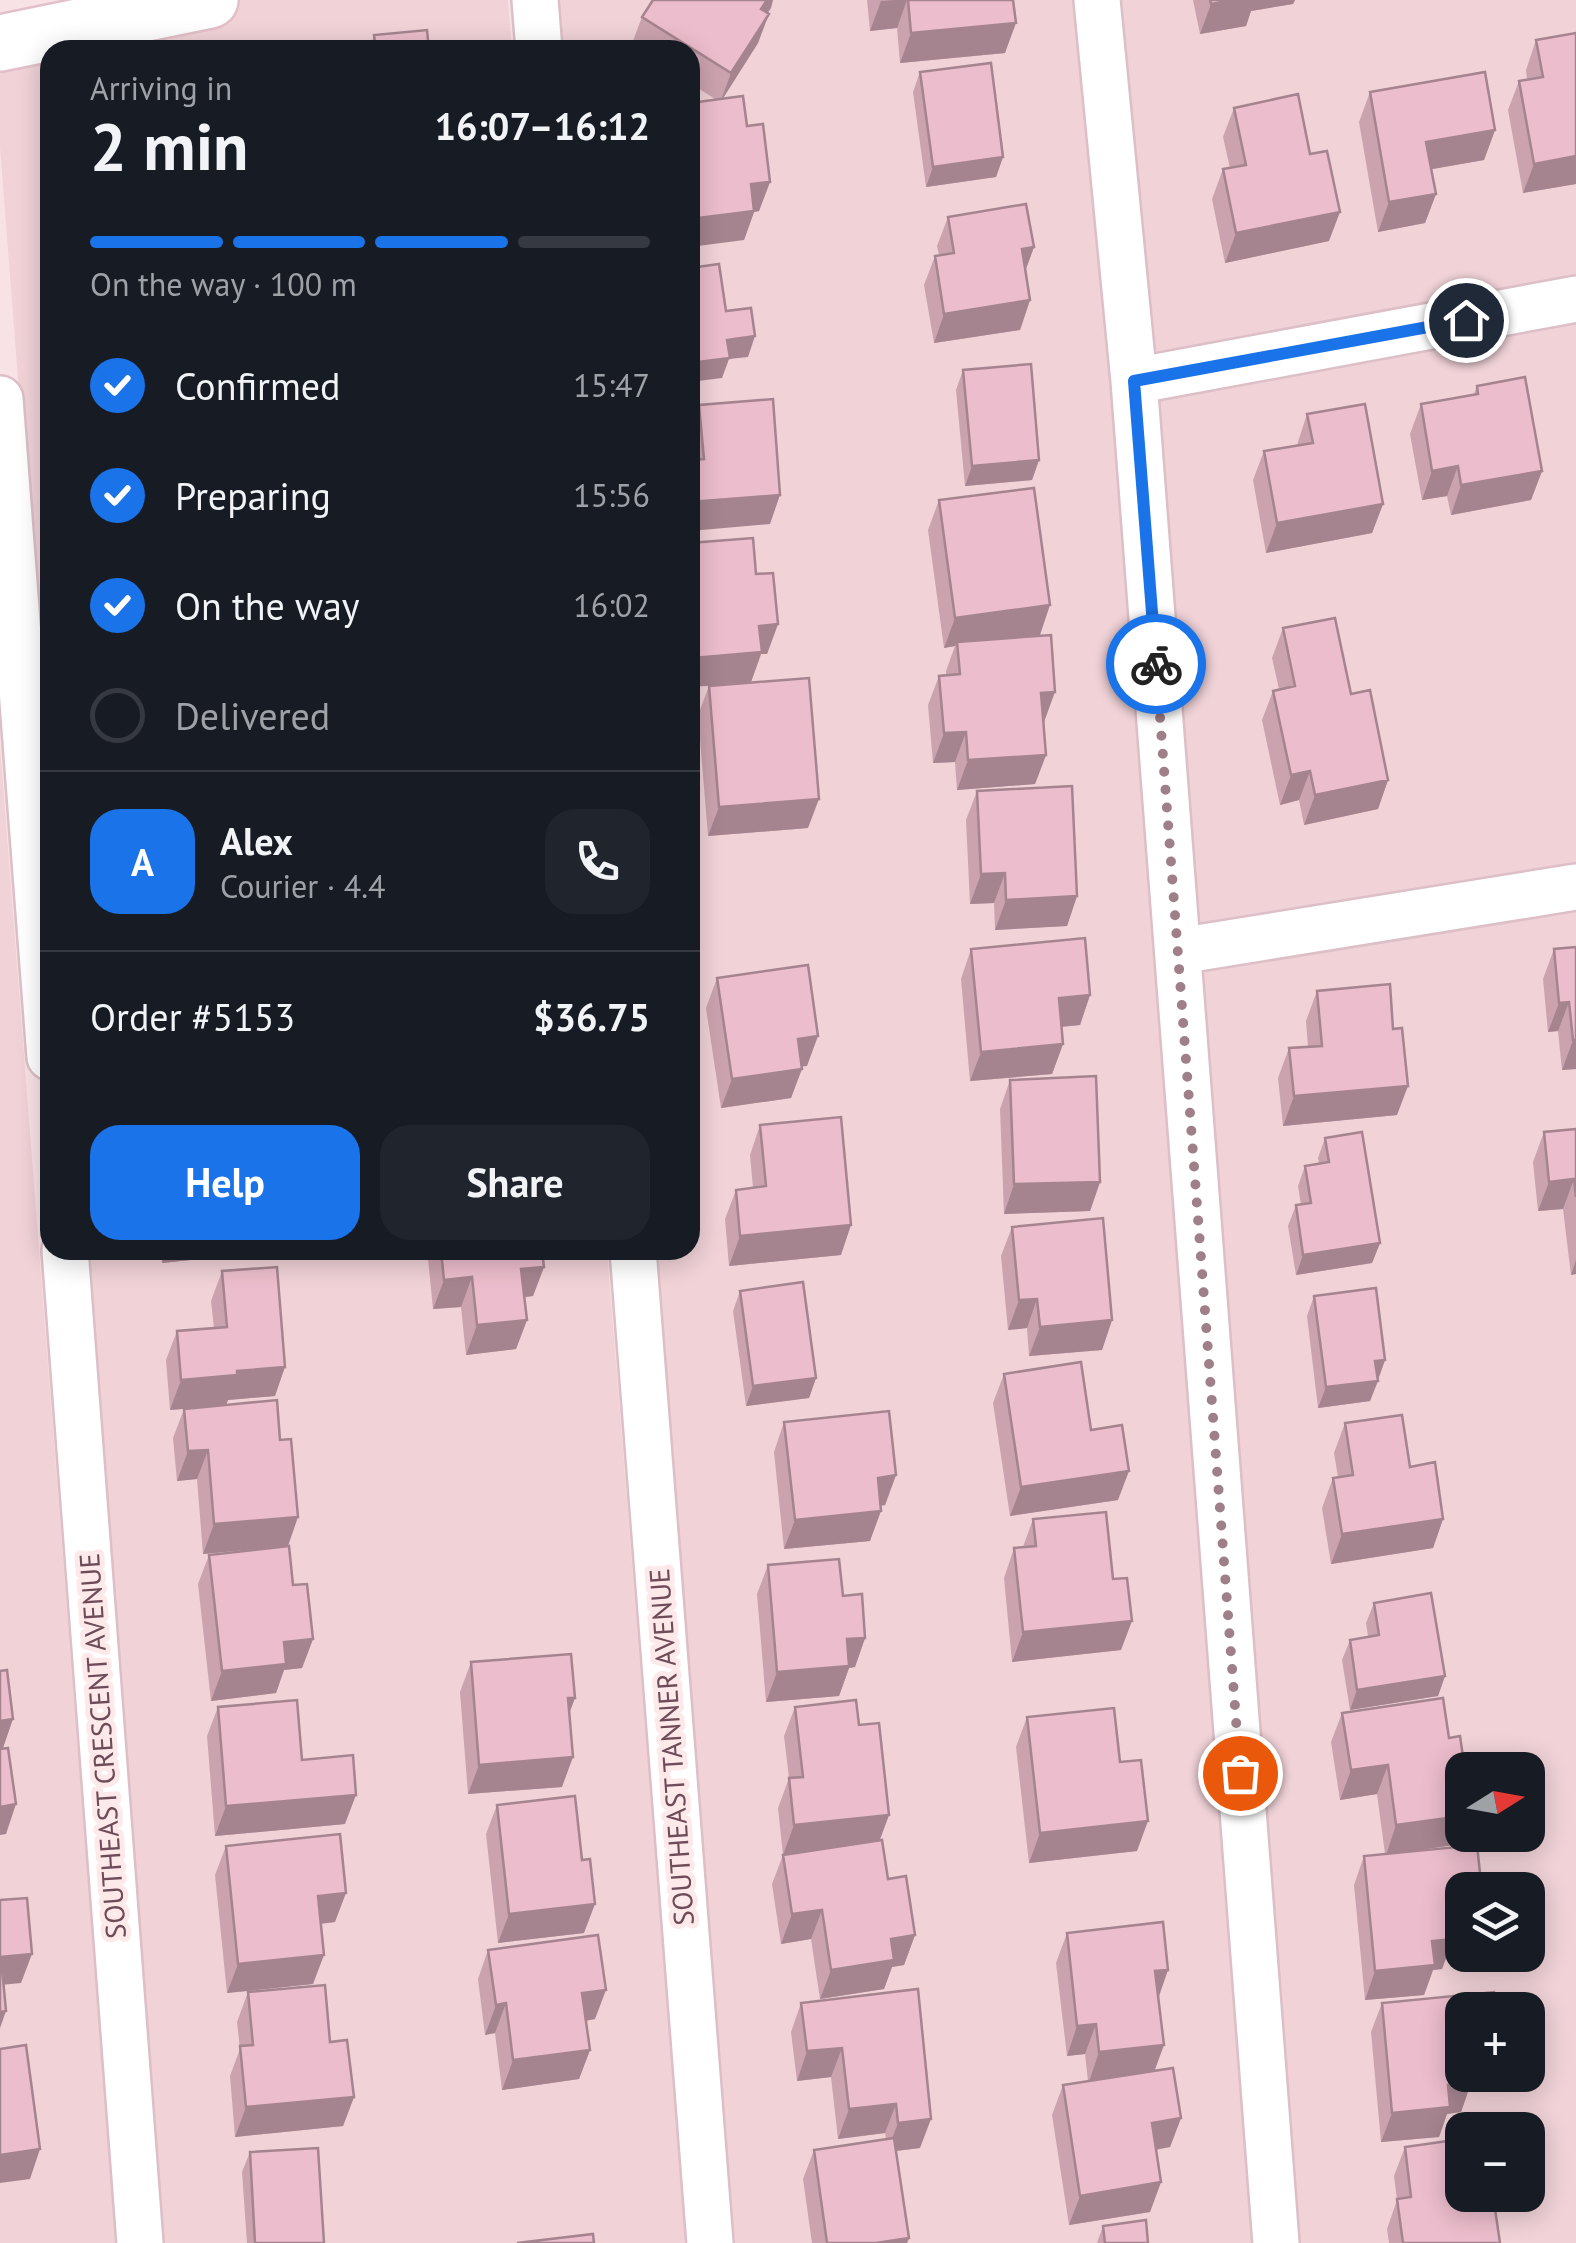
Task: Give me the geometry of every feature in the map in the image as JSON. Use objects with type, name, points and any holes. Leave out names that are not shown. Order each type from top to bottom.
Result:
[{"type":"street","points":[[0,43],[210,0]]},
{"type":"street","points":[[535,0],[538,40]]},
{"type":"street","points":[[1097,0],[1134,381],[1276,2243]]},
{"type":"street","points":[[1134,381],[1576,299]]},
{"type":"street","points":[[0,399],[40,925]]},
{"type":"street","points":[[1179,951],[1576,887]]},
{"type":"street","name":"SOUTHEAST CRESCENT AVENUE","points":[[66,1260],[140,2243]]},
{"type":"street","name":"SOUTHEAST TANNER AVENUE","points":[[634,1260],[710,2243]]},
{"type":"shaded area","points":[[105,0],[508,0],[511,40],[40,40],[40,663],[0,147],[0,18]]},
{"type":"shaded area","points":[[554,0],[1075,0],[1111,384],[1252,2243],[733,2243],[655,1260],[700,1260],[700,40],[557,40]]},
{"type":"shaded area","points":[[1121,0],[1576,0],[1576,278],[1155,356]]},
{"type":"shaded area","points":[[1576,320],[1576,866],[1200,926],[1158,398]]},
{"type":"shaded area","points":[[0,745],[116,2243],[0,2243]]},
{"type":"shaded area","points":[[1576,908],[1576,2243],[1299,2243],[1203,968]]},
{"type":"shaded area","points":[[86,1260],[608,1260],[686,2243],[162,2243]]},
{"type":"building","points":[[653,0],[767,0],[761,9],[769,14],[731,73],[700,53],[700,40],[679,40],[642,17]]},
{"type":"building","points":[[908,0],[1013,0],[1016,23],[911,33]]},
{"type":"building","points":[[427,30],[428,40],[375,40],[374,35]]},
{"type":"building","points":[[1576,33],[1576,156],[1534,164],[1519,81],[1543,77],[1536,40]]},
{"type":"building","points":[[991,63],[1003,157],[933,167],[920,72]]},
{"type":"building","points":[[1485,72],[1495,130],[1426,142],[1436,194],[1389,202],[1370,92]]},
{"type":"building","points":[[1298,94],[1310,154],[1327,151],[1340,212],[1236,233],[1223,169],[1246,165],[1234,108]]},
{"type":"building","points":[[743,96],[747,126],[763,124],[770,182],[751,184],[754,211],[700,218],[700,102]]},
{"type":"building","points":[[1026,204],[1034,247],[1022,249],[1030,300],[944,314],[935,256],[954,253],[948,217]]},
{"type":"building","points":[[719,264],[726,311],[751,308],[755,336],[727,340],[730,358],[700,362],[700,267]]},
{"type":"building","points":[[1031,364],[1039,460],[972,466],[963,370]]},
{"type":"building","points":[[1525,377],[1542,471],[1461,485],[1458,466],[1432,471],[1421,404],[1478,394],[1477,386]]},
{"type":"building","points":[[773,399],[780,495],[700,501],[700,459],[704,459],[700,405]]},
{"type":"building","points":[[1365,404],[1383,504],[1277,523],[1264,451],[1313,443],[1307,414]]},
{"type":"building","points":[[1034,488],[1050,605],[955,618],[939,500]]},
{"type":"building","points":[[753,538],[756,574],[773,573],[778,624],[759,626],[762,652],[700,657],[700,542]]},
{"type":"building","points":[[1335,618],[1351,694],[1370,690],[1388,780],[1315,795],[1310,771],[1291,775],[1273,691],[1295,686],[1283,628]]},
{"type":"building","points":[[1051,635],[1055,692],[1041,693],[1046,755],[968,760],[966,732],[944,733],[939,676],[960,674],[957,642]]},
{"type":"building","points":[[809,678],[819,799],[719,807],[709,686]]},
{"type":"building","points":[[1072,786],[1077,896],[1006,900],[1005,873],[981,874],[977,791]]},
{"type":"building","points":[[1085,938],[1090,995],[1059,998],[1063,1044],[981,1052],[971,949]]},
{"type":"building","points":[[1576,947],[1573,1040],[1569,1002],[1559,1003],[1554,949]]},
{"type":"building","points":[[808,965],[818,1036],[798,1039],[802,1069],[732,1079],[717,978]]},
{"type":"building","points":[[1390,984],[1393,1029],[1402,1028],[1408,1086],[1294,1096],[1289,1048],[1322,1046],[1317,991]]},
{"type":"building","points":[[1096,1076],[1100,1182],[1014,1184],[1010,1080]]},
{"type":"building","points":[[841,1117],[851,1225],[740,1236],[736,1190],[766,1186],[760,1125]]},
{"type":"building","points":[[1576,1129],[1576,1197],[1574,1179],[1549,1182],[1544,1132]]},
{"type":"building","points":[[1362,1132],[1380,1243],[1303,1255],[1296,1205],[1311,1203],[1305,1166],[1329,1162],[1325,1138]]},
{"type":"building","points":[[1103,1218],[1112,1320],[1040,1327],[1037,1299],[1019,1300],[1012,1227]]},
{"type":"building","points":[[442,1260],[543,1260],[544,1267],[521,1269],[527,1320],[477,1325],[472,1277],[444,1280]]},
{"type":"building","points":[[277,1267],[285,1367],[181,1380],[177,1331],[227,1327],[222,1271]]},
{"type":"building","points":[[803,1282],[816,1378],[753,1386],[740,1291]]},
{"type":"building","points":[[1376,1288],[1385,1360],[1375,1361],[1378,1381],[1326,1387],[1314,1296]]},
{"type":"building","points":[[1081,1362],[1091,1430],[1122,1425],[1129,1471],[1021,1487],[1004,1374]]},
{"type":"building","points":[[277,1400],[280,1440],[291,1439],[298,1517],[214,1524],[208,1450],[188,1451],[184,1409]]},
{"type":"building","points":[[889,1411],[896,1475],[878,1478],[881,1511],[795,1520],[784,1422]]},
{"type":"building","points":[[1402,1415],[1410,1467],[1435,1462],[1443,1519],[1342,1534],[1333,1478],[1353,1475],[1345,1423]]},
{"type":"building","points":[[1106,1512],[1113,1579],[1127,1578],[1132,1621],[1023,1632],[1014,1548],[1036,1546],[1033,1519]]},
{"type":"building","points":[[289,1546],[293,1585],[307,1584],[313,1639],[284,1642],[286,1664],[222,1671],[209,1555]]},
{"type":"building","points":[[839,1559],[843,1596],[862,1594],[865,1638],[847,1639],[849,1666],[777,1672],[768,1565]]},
{"type":"building","points":[[1431,1593],[1445,1676],[1357,1690],[1350,1640],[1379,1635],[1374,1603]]},
{"type":"building","points":[[571,1654],[575,1698],[568,1698],[573,1757],[479,1765],[471,1662]]},
{"type":"building","points":[[7,1670],[13,1719],[0,1721],[0,1671]]},
{"type":"building","points":[[1443,1698],[1449,1738],[1460,1736],[1462,1752],[1445,1752],[1445,1818],[1396,1825],[1388,1765],[1351,1770],[1342,1713]]},
{"type":"building","points":[[297,1700],[302,1760],[353,1755],[356,1795],[226,1806],[218,1707]]},
{"type":"building","points":[[856,1700],[859,1725],[879,1723],[889,1815],[794,1825],[789,1778],[803,1777],[795,1707]]},
{"type":"building","points":[[1114,1708],[1120,1762],[1141,1760],[1148,1821],[1040,1833],[1027,1717]]},
{"type":"building","points":[[8,1748],[16,1804],[0,1807],[0,1749]]},
{"type":"building","points":[[575,1796],[582,1860],[590,1859],[595,1904],[509,1914],[497,1805]]},
{"type":"building","points":[[340,1834],[346,1893],[318,1896],[324,1955],[238,1964],[226,1846]]},
{"type":"building","points":[[882,1840],[888,1879],[906,1876],[915,1935],[891,1939],[894,1960],[831,1970],[822,1910],[792,1914],[783,1855]]},
{"type":"building","points":[[1445,1848],[1445,1852],[1478,1852],[1480,1872],[1445,1872],[1445,1940],[1432,1941],[1435,1965],[1375,1971],[1364,1856]]},
{"type":"building","points":[[27,1898],[32,1954],[1,1957],[6,2011],[0,2012],[0,1900]]},
{"type":"building","points":[[1163,1922],[1168,1970],[1155,1971],[1164,2045],[1099,2052],[1096,2024],[1077,2026],[1067,1933]]},
{"type":"building","points":[[598,1935],[606,1990],[582,1993],[590,2050],[513,2060],[506,2003],[496,2005],[488,1950]]},
{"type":"building","points":[[325,1985],[330,2042],[347,2040],[354,2097],[246,2107],[240,2046],[253,2045],[248,1992]]},
{"type":"building","points":[[918,1989],[931,2119],[898,2123],[896,2104],[849,2109],[842,2048],[807,2051],[801,2003]]},
{"type":"building","points":[[1445,1997],[1445,2092],[1449,2092],[1450,2107],[1392,2113],[1382,2003]]},
{"type":"building","points":[[26,2045],[40,2149],[0,2155],[0,2049]]},
{"type":"building","points":[[1173,2068],[1181,2118],[1152,2123],[1161,2182],[1080,2196],[1063,2085]]},
{"type":"building","points":[[894,2138],[909,2238],[827,2243],[814,2150]]},
{"type":"building","points":[[1445,2141],[1445,2212],[1495,2212],[1500,2243],[1403,2243],[1397,2199],[1411,2197],[1405,2147]]},
{"type":"building","points":[[318,2148],[324,2243],[255,2243],[250,2152]]},
{"type":"building","points":[[1146,2220],[1148,2243],[1105,2243],[1103,2226]]},
{"type":"building","points":[[593,2234],[594,2243],[517,2243]]},
{"type":"way so far","points":[[1156,664],[1240,1773]]},
{"type":"route","points":[[1156,664],[1134,381],[1466,320]]}]
